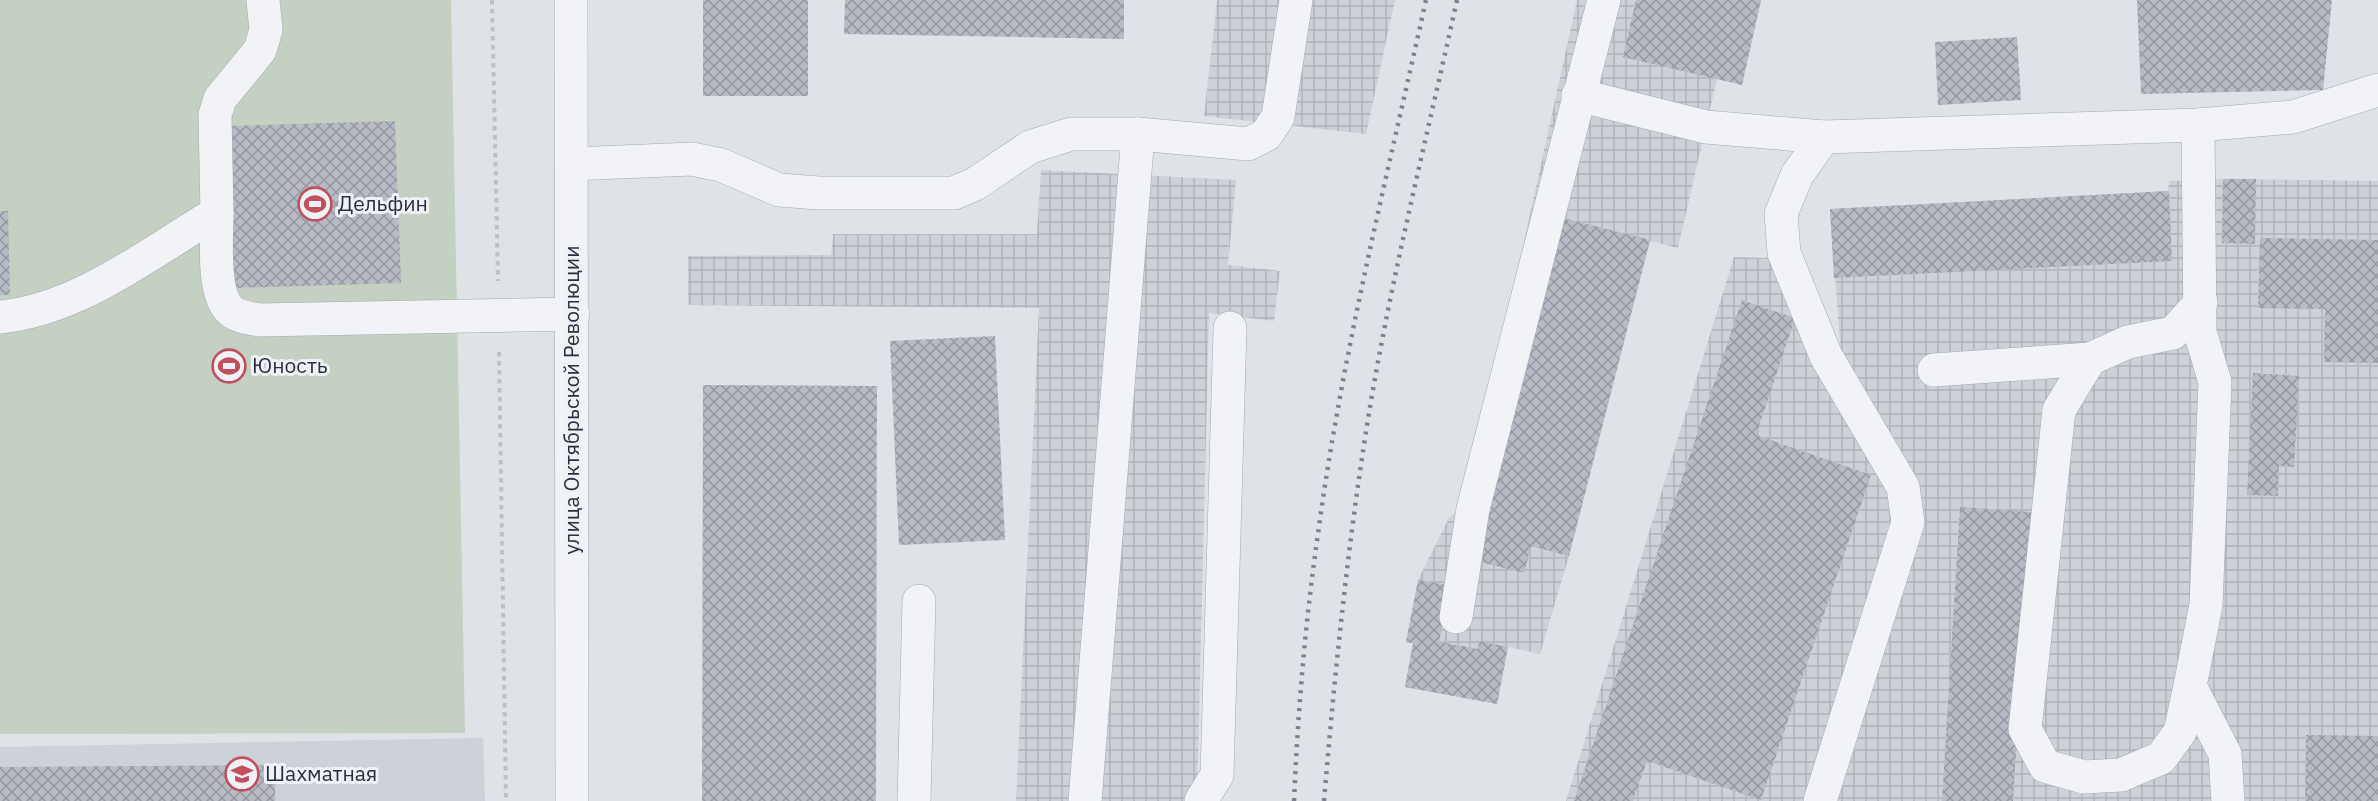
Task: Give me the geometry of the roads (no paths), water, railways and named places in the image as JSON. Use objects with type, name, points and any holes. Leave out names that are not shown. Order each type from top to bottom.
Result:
[{"type":"street","points":[[263,0],[266,30],[260,50],[220,99],[215,115],[219,286],[230,311],[242,317],[259,320],[573,314]]},
{"type":"street","name":"улица Октябрьской Революции","points":[[571,0],[572,801]]},
{"type":"street","points":[[572,164],[693,159],[721,165],[779,190],[819,193],[954,193],[975,184],[1030,147],[1071,134],[1138,134],[1248,144],[1266,135],[1278,117],[1296,0]]},
{"type":"street","points":[[1456,617],[1473,509],[1604,0]]},
{"type":"street","points":[[1578,95],[1706,127],[1824,137],[2198,125],[2293,117],[2378,90]]},
{"type":"street","points":[[2090,359],[2059,410],[2025,729],[2045,766],[2084,777],[2121,775],[2161,758],[2180,732],[2206,605],[2215,382],[2200,332],[2198,125]]},
{"type":"street","points":[[1085,801],[1138,134]]},
{"type":"street","points":[[1820,801],[1908,522],[1903,487],[1826,356],[1784,253],[1781,214],[1797,176],[1824,137]]},
{"type":"street","points":[[0,316],[27,314],[76,297],[217,213]]},
{"type":"street","points":[[1934,370],[2090,359],[2128,342],[2173,333],[2201,302]]},
{"type":"street","points":[[1201,801],[1217,774],[1230,328]]},
{"type":"street","points":[[914,801],[919,601]]},
{"type":"street","points":[[2190,686],[2225,754],[2228,801]]},
{"type":"railway","points":[[1294,801],[1306,634],[1313,567],[1328,467],[1366,266],[1426,0]]},
{"type":"railway","points":[[1324,801],[1343,607],[1369,413],[1399,257],[1457,0]]},
{"type":"place","name":"Дельфин","points":[[315,204]]},
{"type":"place","name":"Юность","points":[[229,366]]},
{"type":"place","name":"Шахматная","points":[[242,774]]}]
